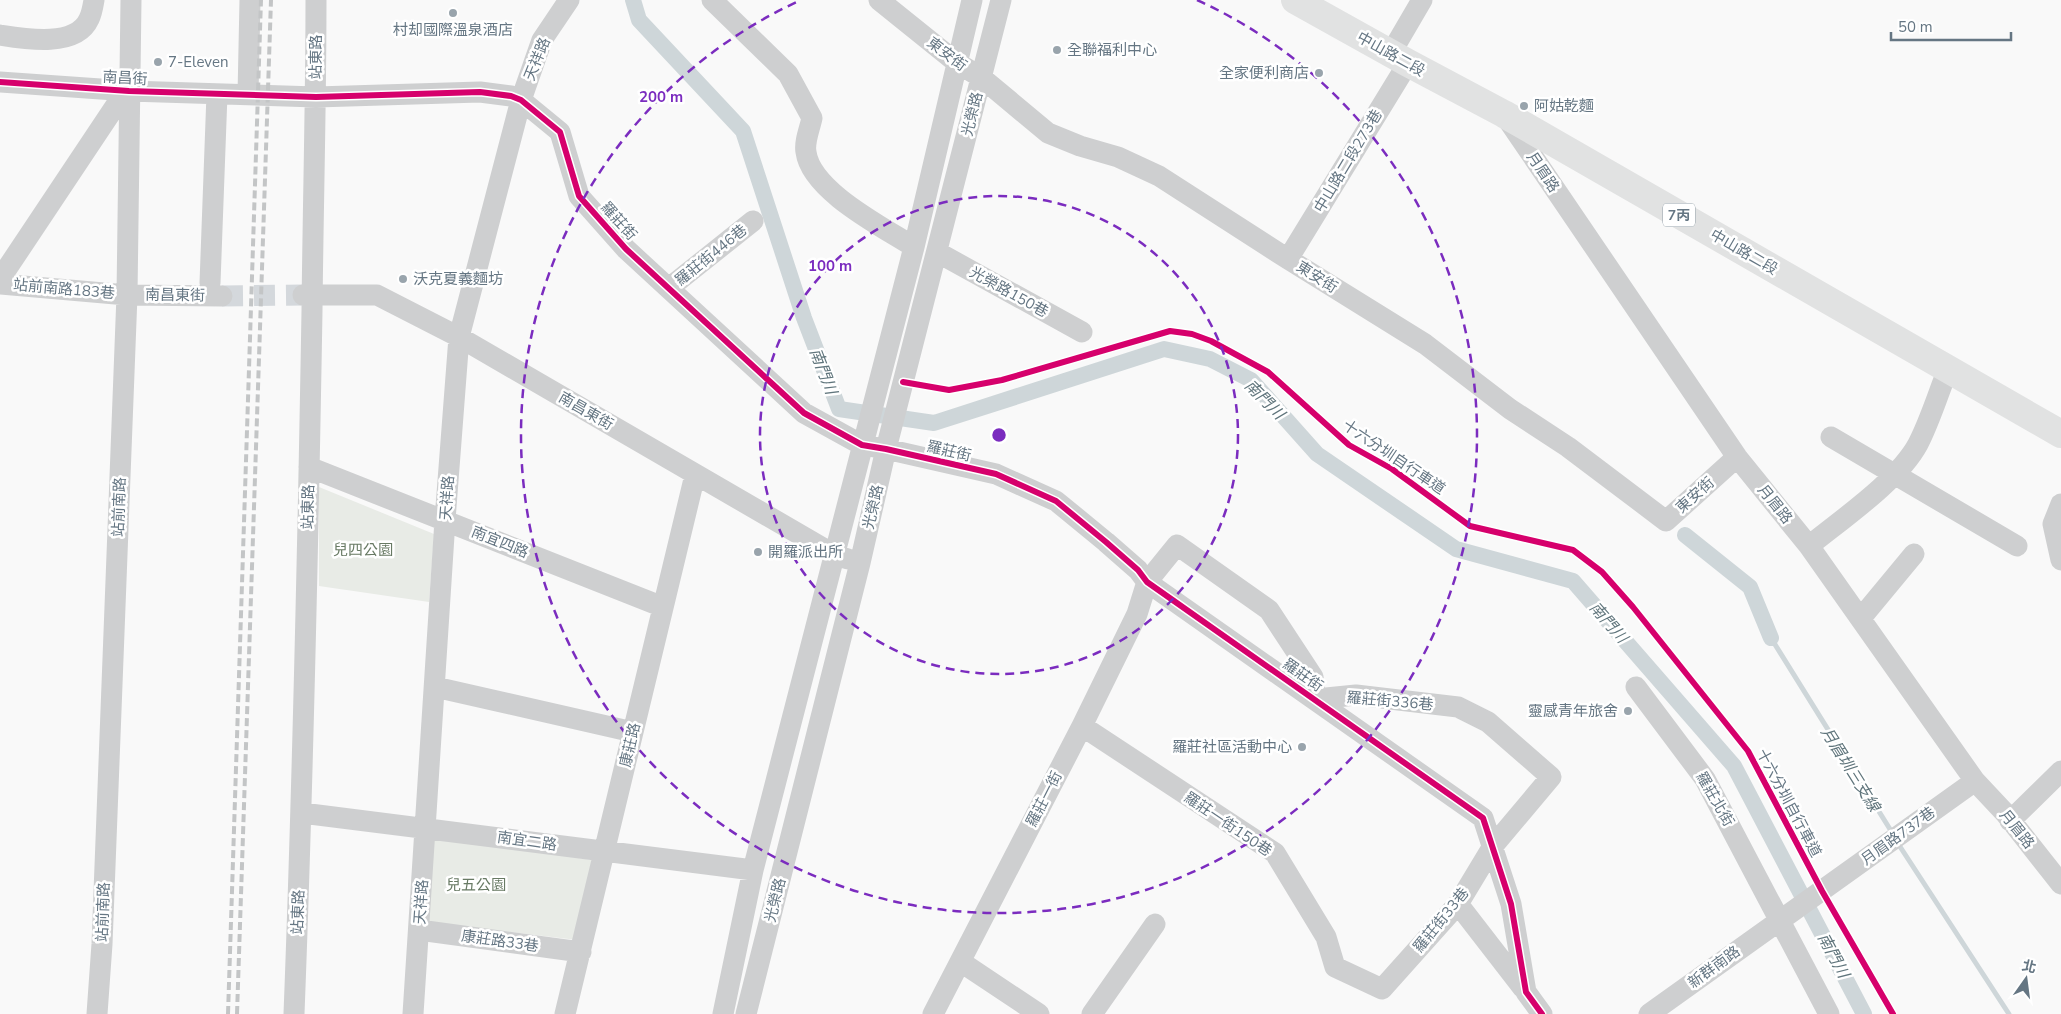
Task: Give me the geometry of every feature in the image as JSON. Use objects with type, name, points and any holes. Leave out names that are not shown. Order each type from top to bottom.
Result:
[{"type":"main road","name":"中山路二段","points":[[1295,0],[1504,114],[2061,434]]},
{"type":"street","points":[[0,35],[32,41],[71,36],[89,20],[94,0]]},
{"type":"street","name":"站前南路","points":[[97,1014],[102,944],[127,294],[131,0]]},
{"type":"street","points":[[248,95],[250,0]]},
{"type":"street","name":"站東路","points":[[294,1014],[302,813],[309,467],[307,295],[316,97],[316,0]]},
{"type":"street","name":"天祥路","points":[[413,1014],[445,520],[459,337],[521,100],[542,40],[569,0]]},
{"type":"street","points":[[712,0],[788,74],[812,118],[806,152],[816,177],[833,194],[914,247]]},
{"type":"street","name":"東安街","points":[[878,0],[956,62],[982,78],[1048,133],[1080,146],[1118,157],[1160,176],[1288,259],[1425,344],[1510,409],[1568,447],[1666,520],[1737,457]]},
{"type":"street","name":"光榮路","points":[[723,1014],[752,870],[914,247],[972,0]]},
{"type":"street","name":"光榮路","points":[[746,1014],[860,563],[886,449],[1001,0]]},
{"type":"street","name":"中山路二段273巷","points":[[1288,259],[1399,58],[1422,0]]},
{"type":"street","name":"南昌街","points":[[0,82],[129,91],[248,95]]},
{"type":"street","name":"南昌街","points":[[0,279],[120,99],[129,91]]},
{"type":"street","name":"羅莊街","points":[[248,95],[316,97],[480,92],[510,96],[521,100],[560,132],[579,196],[626,249],[804,412],[862,445],[996,474],[1056,501],[1106,542],[1148,582],[1316,698],[1483,818],[1511,904],[1526,992],[1542,1014]]},
{"type":"street","points":[[216,289],[217,94]]},
{"type":"street","name":"月眉路","points":[[1504,114],[1737,457],[1809,546],[1975,781],[2061,884]]},
{"type":"street","name":"羅莊街446巷","points":[[669,288],[753,221]]},
{"type":"street","name":"光榮路150巷","points":[[937,252],[1082,332]]},
{"type":"street","points":[[224,283],[225,307],[127,294],[216,289],[224,283]]},
{"type":"street","name":"站前南路183巷","points":[[0,284],[127,294]]},
{"type":"street","name":"南昌東街","points":[[307,295],[377,295],[459,337],[835,555],[860,563]]},
{"type":"street","points":[[1809,546],[1906,462],[1918,444],[1948,369]]},
{"type":"street","points":[[1830,436],[2018,546]]},
{"type":"street","name":"南宜四路","points":[[309,467],[663,607]]},
{"type":"street","name":"康莊路","points":[[565,1014],[695,475]]},
{"type":"street","points":[[2061,504],[2053,524],[2061,560]]},
{"type":"street","points":[[1148,582],[1177,545],[1269,610],[1313,678],[1316,698]]},
{"type":"street","points":[[1861,618],[1914,554]]},
{"type":"street","name":"羅莊一街","points":[[933,1014],[1082,726],[1137,614],[1148,582]]},
{"type":"street","points":[[435,686],[633,732]]},
{"type":"street","name":"羅莊北街","points":[[1636,687],[1705,779],[1784,917]]},
{"type":"street","name":"羅莊街336巷","points":[[1316,698],[1356,695],[1458,707],[1488,722],[1551,776],[1493,846]]},
{"type":"street","name":"羅莊一街150巷","points":[[1082,726],[1275,853],[1326,937],[1335,967],[1382,989]]},
{"type":"street","points":[[2010,821],[2061,771]]},
{"type":"street","name":"月眉路737巷","points":[[1784,917],[1975,781]]},
{"type":"street","name":"南宜二路","points":[[302,813],[426,827],[752,870]]},
{"type":"street","name":"羅莊街33巷","points":[[1382,989],[1458,904],[1493,846]]},
{"type":"street","points":[[1458,904],[1526,992]]},
{"type":"street","points":[[1784,917],[1829,1014]]},
{"type":"street","name":"新群南路","points":[[1649,1014],[1784,917]]},
{"type":"street","points":[[1092,1014],[1155,924]]},
{"type":"street","name":"康莊路33巷","points":[[419,930],[581,952]]},
{"type":"street","points":[[961,962],[1039,1014]]},
{"type":"green space","name":"兒四公園","points":[[319,487],[434,534],[429,602],[319,586]]},
{"type":"green space","name":"兒五公園","points":[[433,836],[592,860],[577,940],[427,922]]},
{"type":"waterway","name":"南門川","points":[[633,0],[639,20],[743,131],[804,318],[839,409],[934,423],[1164,349],[1210,359],[1251,380],[1317,454],[1456,549],[1573,581],[1734,766],[1864,1014]]},
{"type":"waterway","name":"月眉圳三支線","points":[[1685,535],[1750,587],[1771,638]]},
{"type":"waterway","name":"月眉圳三支線","points":[[1771,638],[1893,834]]},
{"type":"waterway","name":"月眉圳三支線","points":[[1897,842],[2009,1014]]},
{"type":"tunnel","points":[[222,296],[303,295]]},
{"type":"railway","points":[[228,1014],[261,0]]},
{"type":"railway","points":[[237,1014],[271,0]]},
{"type":"cycle path","points":[[0,82],[129,91],[316,97],[480,92],[511,96],[521,100],[560,132],[579,196],[626,249],[804,413],[862,445],[996,474],[1056,501],[1138,570],[1147,582],[1483,818],[1511,904],[1526,992],[1542,1014]]},
{"type":"cycle path","name":"十六分圳自行車道","points":[[903,382],[949,390],[1002,380],[1170,331],[1192,334],[1211,341],[1268,372],[1349,445],[1392,469],[1470,526],[1573,550],[1602,572],[1633,607],[1748,751],[1822,891],[1893,1014]]},
{"type":"place","name":"村却國際溫泉酒店","points":[[453,13]]},
{"type":"place","name":"全聯福利中心","points":[[1057,50]]},
{"type":"place","name":"7-Eleven","points":[[158,62]]},
{"type":"place","name":"全家便利商店","points":[[1319,73]]},
{"type":"place","name":"阿姑乾麵","points":[[1524,106]]},
{"type":"place","name":"沃克夏義麵坊","points":[[403,279]]},
{"type":"place","name":"開羅派出所","points":[[758,552]]},
{"type":"place","name":"靈感青年旅舍","points":[[1628,711]]},
{"type":"place","name":"羅莊社區活動中心","points":[[1302,747]]}]
